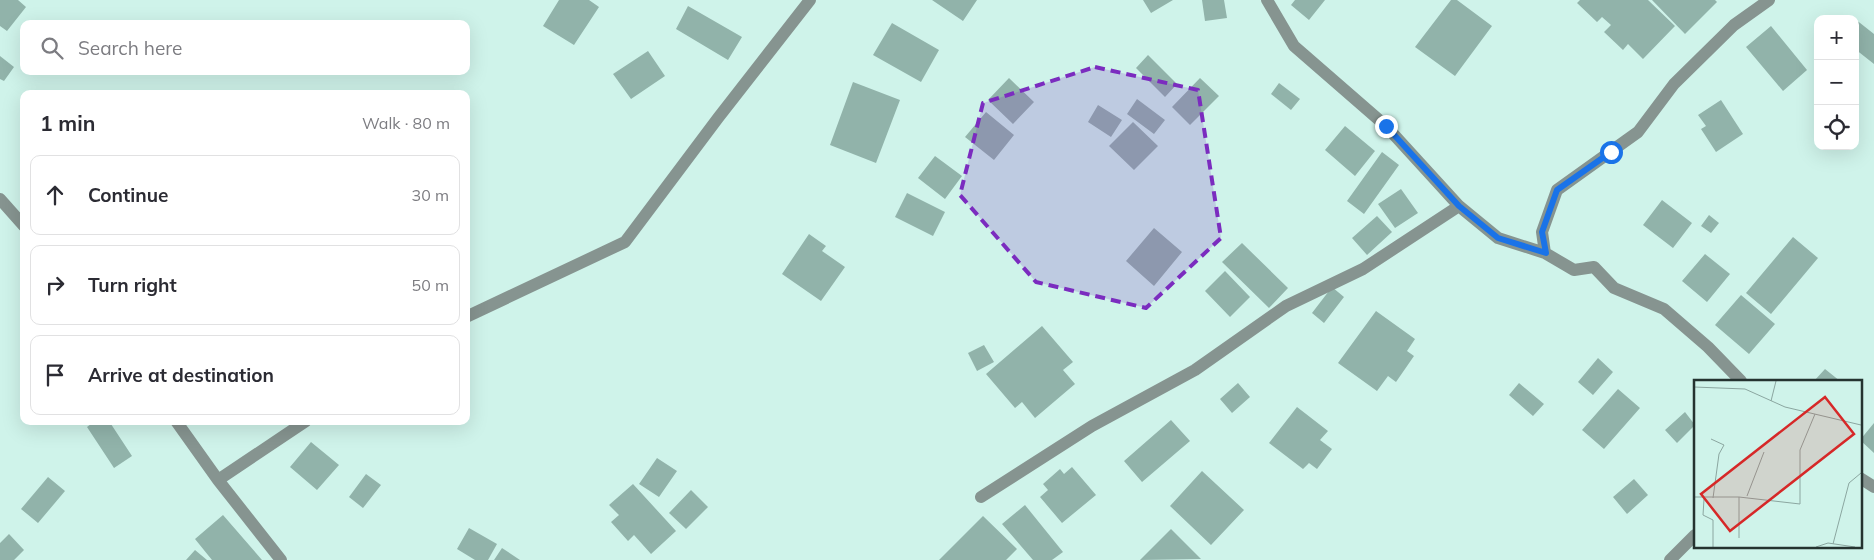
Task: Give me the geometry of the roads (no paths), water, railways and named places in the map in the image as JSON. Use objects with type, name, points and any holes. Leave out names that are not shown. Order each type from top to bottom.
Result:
[{"type":"street","points":[[470,315],[625,242],[810,0]]},
{"type":"street","points":[[1267,0],[1294,46],[1386,126],[1459,206],[1498,238],[1546,253],[1574,270],[1594,267],[1614,288],[1664,308],[1740,380]]},
{"type":"street","points":[[1546,253],[1542,232],[1557,190],[1638,132],[1681,78],[1734,25],[1769,0]]},
{"type":"street","points":[[0,199],[20,222]]},
{"type":"street","points":[[981,497],[1092,426],[1196,370],[1286,306],[1362,269],[1459,206]]},
{"type":"street","points":[[179,425],[218,480],[281,560]]},
{"type":"street","points":[[218,480],[300,425]]},
{"type":"street","points":[[1862,479],[1874,487]]},
{"type":"street","points":[[1670,560],[1694,536]]}]
